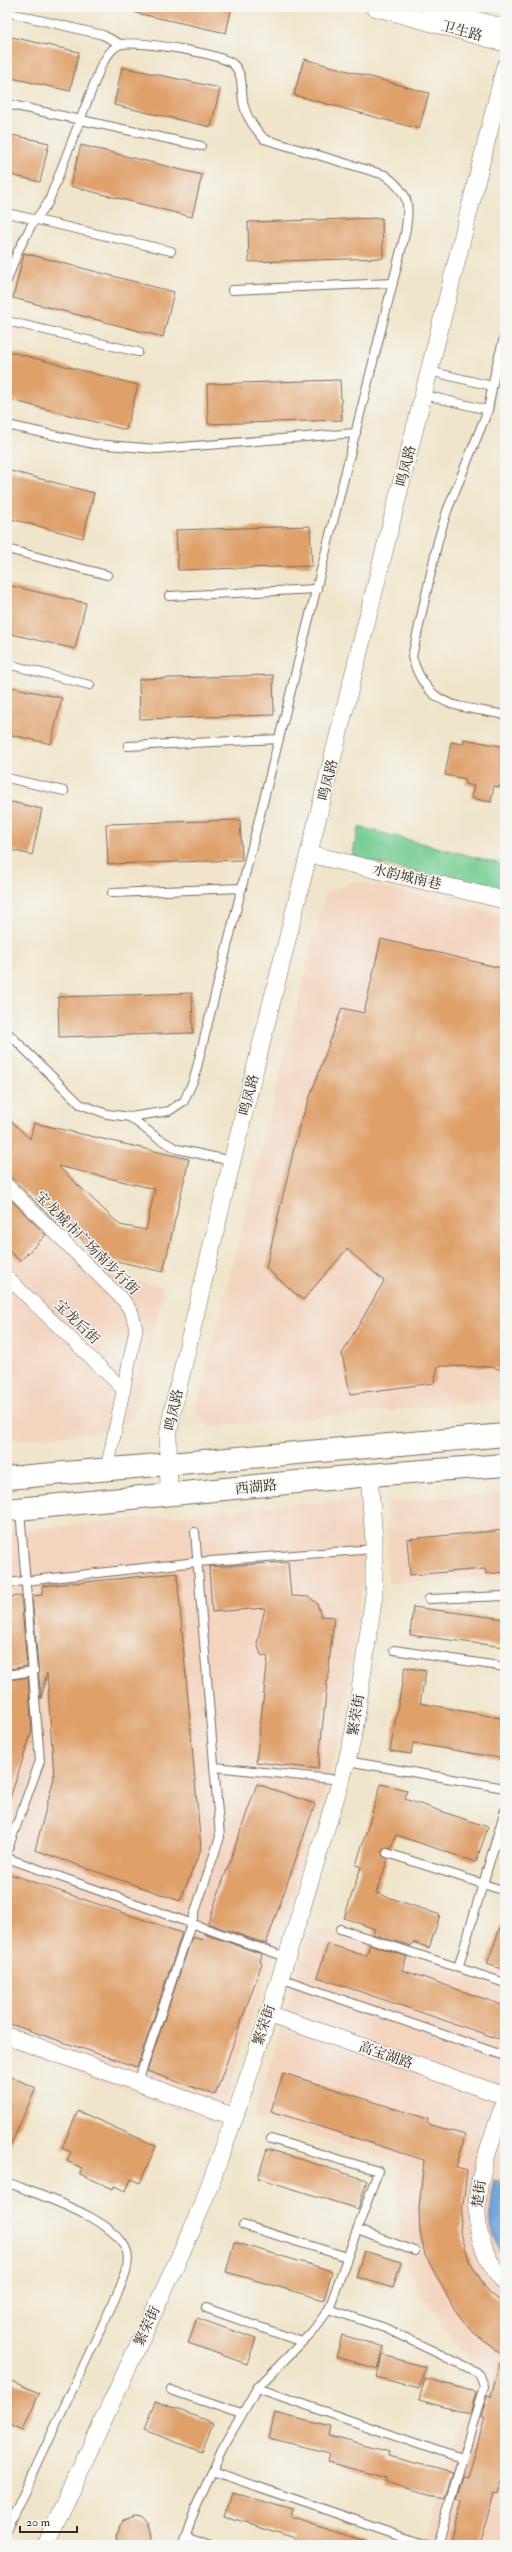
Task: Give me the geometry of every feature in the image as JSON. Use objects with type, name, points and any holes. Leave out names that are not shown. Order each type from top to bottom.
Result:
[{"type":"main road","points":[[7,1478],[505,1435]]},
{"type":"main road","name":"西湖路","points":[[14,1510],[169,1496],[369,1475],[505,1465]]},
{"type":"street","name":"卫生路","points":[[374,7],[505,43]]},
{"type":"street","name":"卫生路","points":[[429,7],[505,28]]},
{"type":"street","name":"鸣凤路","points":[[169,1496],[168,1436],[172,1413],[232,1161],[505,67]]},
{"type":"street","name":"水韵城南巷","points":[[309,854],[505,900]]},
{"type":"street","name":"宝龙城市广场南步行街","points":[[7,1185],[124,1301],[132,1313],[136,1329],[107,1469]]},
{"type":"street","name":"宝龙后街","points":[[7,1276],[124,1390]]},
{"type":"street","name":"繁荣街","points":[[45,2545],[191,2232],[235,2117],[280,1978],[347,1761],[354,1731],[374,1594],[375,1549],[369,1475]]},
{"type":"street","name":"高宝湖路","points":[[268,2014],[505,2096]]},
{"type":"street","points":[[7,2036],[235,2117]]},
{"type":"street","name":"楚街","points":[[505,2100],[481,2176],[476,2220],[485,2255],[505,2283]]},
{"type":"lane","points":[[7,1032],[80,1104],[108,1114],[130,1117],[169,1111],[184,1101],[194,1079],[393,283],[409,209],[400,187],[385,175],[366,168],[281,146],[264,139],[251,124],[243,105],[242,78],[234,64],[219,56],[141,43],[120,44],[103,35],[14,14]]},
{"type":"lane","points":[[7,281],[17,253],[35,220],[48,203],[101,66],[110,52],[120,44]]},
{"type":"lane","points":[[7,104],[200,146]]},
{"type":"lane","points":[[7,212],[35,220],[171,251]]},
{"type":"lane","points":[[232,290],[393,283]]},
{"type":"lane","points":[[7,320],[138,352]]},
{"type":"lane","points":[[505,334],[492,386],[488,410],[442,530],[412,657],[418,676],[425,687],[444,702],[505,715]]},
{"type":"lane","points":[[429,371],[492,386]]},
{"type":"lane","points":[[424,395],[488,410]]},
{"type":"lane","points":[[7,425],[94,444],[157,449],[356,432]]},
{"type":"lane","points":[[7,549],[107,574]]},
{"type":"lane","points":[[169,596],[317,589]]},
{"type":"lane","points":[[7,664],[90,685]]},
{"type":"lane","points":[[128,746],[279,739]]},
{"type":"lane","points":[[7,778],[64,791]]},
{"type":"lane","points":[[112,893],[242,888]]},
{"type":"lane","points":[[130,1117],[156,1137],[176,1149],[232,1161]]},
{"type":"lane","points":[[7,1851],[40,1762],[27,1581],[14,1510]]},
{"type":"lane","points":[[138,2082],[190,1922],[220,1837],[195,1532]]},
{"type":"lane","points":[[7,1583],[197,1562],[375,1549]]},
{"type":"lane","points":[[429,1599],[505,1596]]},
{"type":"lane","points":[[394,1650],[505,1667]]},
{"type":"lane","points":[[7,1675],[34,1671]]},
{"type":"lane","points":[[347,1761],[505,1788]]},
{"type":"lane","points":[[214,1767],[341,1780]]},
{"type":"lane","points":[[458,1968],[505,1810]]},
{"type":"lane","points":[[387,1853],[505,1891]]},
{"type":"lane","points":[[7,1858],[286,1957]]},
{"type":"lane","points":[[340,1929],[505,1984]]},
{"type":"lane","points":[[280,1978],[505,2056]]},
{"type":"lane","points":[[182,2545],[212,2471],[241,2414],[257,2388],[302,2342],[330,2309],[378,2171],[271,2139]]},
{"type":"lane","points":[[7,2182],[100,2223],[118,2236],[124,2245],[128,2264],[120,2290],[7,2529]]},
{"type":"lane","points":[[243,2225],[347,2257]]},
{"type":"lane","points":[[357,2230],[414,2251]]},
{"type":"lane","points":[[206,2308],[302,2342]]},
{"type":"lane","points":[[330,2309],[384,2328],[479,2373],[484,2386],[461,2459],[437,2545]]},
{"type":"lane","points":[[257,2388],[461,2459]]},
{"type":"lane","points":[[171,2390],[241,2414]]},
{"type":"lane","points":[[212,2471],[429,2545]]},
{"type":"lane","points":[[185,2535],[213,2545]]},
{"type":"shaded area","points":[[355,881],[505,916],[505,1400],[212,1427],[195,1414],[326,893]]},
{"type":"shaded area","points":[[7,1183],[95,1272],[164,1287],[137,1404],[131,1419],[108,1431],[7,1441]]},
{"type":"shaded area","points":[[505,1494],[505,1576],[388,1583],[386,1502]]},
{"type":"shaded area","points":[[363,1498],[363,1580],[341,1731],[325,1792],[218,2125],[7,2048],[7,1531]]},
{"type":"shaded area","points":[[312,1926],[505,1991],[505,2545],[425,2545],[476,2366],[444,2328],[409,2274],[398,2227],[397,2196],[400,2163],[254,2117]]},
{"type":"green space","points":[[359,827],[505,865],[505,893],[352,857]]},
{"type":"water","points":[[494,2180],[505,2183],[505,2259],[495,2239],[490,2221],[490,2202]]},
{"type":"building","points":[[137,7],[232,7],[226,33],[136,13]]},
{"type":"building","points":[[7,36],[79,52],[70,91],[7,77]]},
{"type":"building","points":[[304,59],[429,93],[419,129],[294,95]]},
{"type":"building","points":[[122,67],[220,88],[211,127],[114,105]]},
{"type":"building","points":[[7,134],[49,143],[40,182],[7,174]]},
{"type":"building","points":[[81,145],[202,175],[192,217],[70,186]]},
{"type":"building","points":[[382,218],[383,258],[249,262],[248,222]]},
{"type":"building","points":[[24,253],[174,292],[163,337],[13,298]]},
{"type":"building","points":[[7,351],[138,385],[126,430],[7,399]]},
{"type":"building","points":[[340,380],[342,420],[208,424],[207,384]]},
{"type":"building","points":[[7,470],[94,493],[83,538],[7,518]]},
{"type":"building","points":[[310,526],[312,566],[178,570],[176,530]]},
{"type":"building","points":[[7,585],[86,603],[75,649],[7,633]]},
{"type":"building","points":[[273,675],[274,715],[140,719],[139,679]]},
{"type":"building","points":[[7,686],[62,698],[51,744],[7,734]]},
{"type":"building","points":[[464,739],[505,747],[505,788],[494,786],[491,802],[471,798],[474,786],[465,784],[466,779],[445,775],[451,742],[463,744]]},
{"type":"building","points":[[7,801],[42,809],[32,855],[7,849]]},
{"type":"building","points":[[240,820],[242,860],[108,864],[106,824]]},
{"type":"building","points":[[381,939],[505,969],[505,1371],[492,1367],[438,1366],[434,1383],[350,1394],[342,1354],[384,1281],[347,1249],[303,1300],[266,1268],[299,1127],[342,1008],[364,1013]]},
{"type":"building","points":[[192,993],[193,1033],[59,1037],[58,997]]},
{"type":"building","points":[[7,1117],[30,1139],[34,1123],[189,1159],[163,1272],[100,1257],[61,1219],[57,1223],[13,1179],[7,1177]],"holes":[[[58,1166],[155,1189],[146,1230],[120,1225]]]},
{"type":"building","points":[[7,1196],[46,1235],[20,1261],[7,1249]]},
{"type":"building","points":[[505,1530],[505,1572],[486,1574],[485,1569],[410,1575],[407,1539]]},
{"type":"building","points":[[288,1562],[291,1596],[309,1597],[317,1603],[321,1616],[334,1617],[318,1769],[256,1762],[268,1657],[261,1655],[257,1643],[265,1608],[212,1612],[209,1567]]},
{"type":"building","points":[[177,1573],[201,1849],[180,1901],[35,1850],[54,1778],[47,1673],[41,1699],[32,1596],[42,1595],[42,1586]]},
{"type":"building","points":[[21,1596],[27,1666],[8,1669],[7,1597]]},
{"type":"building","points":[[413,1607],[505,1619],[505,1647],[410,1635]]},
{"type":"building","points":[[405,1667],[426,1671],[420,1703],[505,1719],[499,1758],[413,1743],[411,1754],[390,1751]]},
{"type":"building","points":[[28,1677],[32,1731],[9,1801],[8,1680]]},
{"type":"building","points":[[257,1784],[315,1804],[266,1944],[208,1923]]},
{"type":"building","points":[[381,1784],[407,1790],[405,1799],[488,1827],[476,1862],[396,1835],[391,1849],[385,1848],[382,1851],[383,1856],[388,1859],[376,1893],[440,1915],[429,1948],[413,1942],[411,1946],[373,1934],[375,1929],[344,1918],[361,1867],[356,1865]]},
{"type":"building","points":[[7,1873],[182,1933],[137,2067],[7,2023]]},
{"type":"building","points":[[503,1920],[505,1921],[505,1970],[487,1964]]},
{"type":"building","points":[[204,1934],[262,1954],[260,1962],[262,1963],[215,2095],[147,2071],[192,1937],[202,1940]]},
{"type":"building","points":[[328,1944],[366,1956],[370,1944],[407,1957],[402,1970],[505,2006],[505,2041],[317,1977]]},
{"type":"building","points":[[283,2073],[428,2119],[427,2124],[465,2135],[456,2168],[467,2171],[460,2230],[470,2263],[489,2292],[505,2305],[505,2356],[472,2332],[455,2310],[425,2255],[420,2232],[419,2209],[424,2160],[271,2111]]},
{"type":"building","points":[[7,2075],[36,2088],[7,2153]]},
{"type":"building","points":[[78,2111],[156,2146],[140,2183],[131,2179],[126,2191],[114,2186],[113,2189],[80,2174],[82,2168],[67,2161],[71,2152],[62,2148]]},
{"type":"building","points":[[267,2149],[367,2180],[358,2209],[258,2178]]},
{"type":"building","points":[[234,2242],[332,2271],[324,2300],[226,2272]]},
{"type":"building","points":[[364,2251],[401,2262],[393,2288],[356,2277]]},
{"type":"building","points":[[197,2318],[256,2339],[247,2364],[188,2343]]},
{"type":"building","points":[[342,2335],[384,2347],[378,2369],[336,2357]]},
{"type":"building","points":[[383,2355],[425,2367],[419,2389],[377,2377]]},
{"type":"building","points":[[500,2363],[505,2363],[505,2469],[498,2494],[494,2493],[479,2545],[449,2545],[462,2502],[456,2500],[463,2476],[468,2477],[485,2418],[481,2417],[487,2395],[491,2396]]},
{"type":"building","points":[[425,2378],[476,2392],[470,2414],[419,2400]]},
{"type":"building","points":[[7,2379],[39,2393],[23,2430],[7,2423]]},
{"type":"building","points":[[155,2401],[213,2423],[202,2452],[144,2430]]},
{"type":"building","points":[[275,2413],[331,2427],[329,2436],[389,2452],[388,2456],[453,2473],[445,2498],[385,2482],[386,2478],[327,2462],[329,2453],[269,2438]]},
{"type":"building","points":[[232,2492],[293,2510],[291,2518],[366,2541],[366,2545],[293,2545],[295,2538],[225,2516]]},
{"type":"building","points":[[135,2516],[141,2517],[150,2525],[153,2537],[151,2545],[118,2545],[116,2536],[119,2524],[123,2520]]}]
